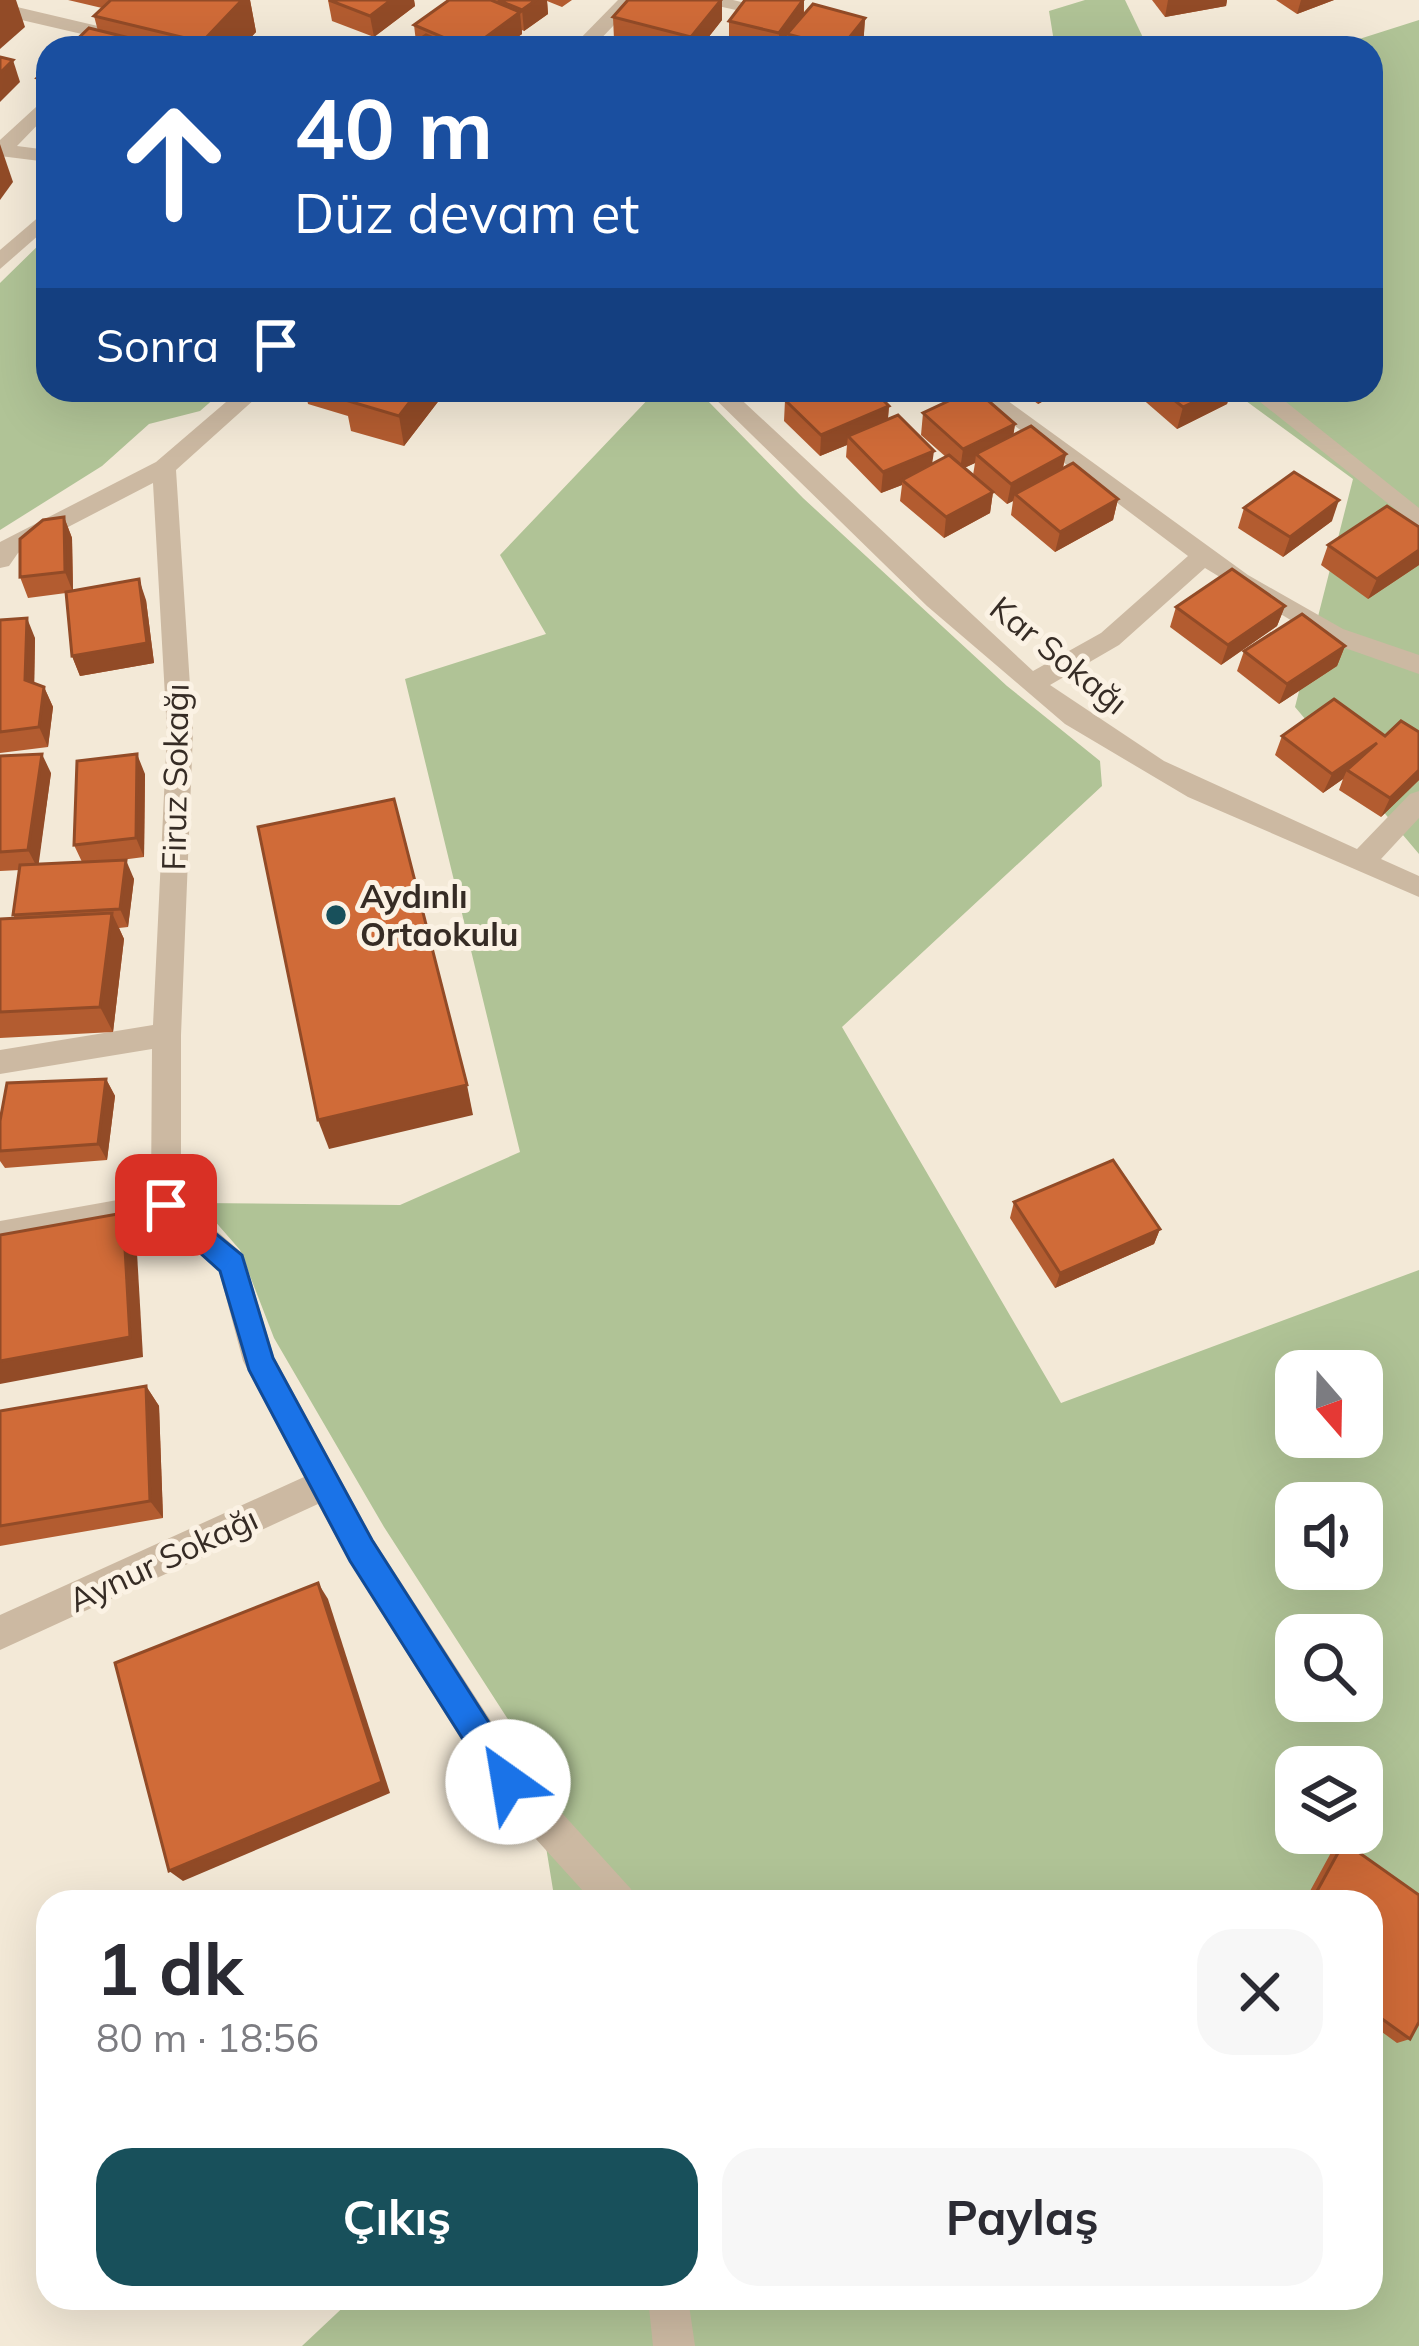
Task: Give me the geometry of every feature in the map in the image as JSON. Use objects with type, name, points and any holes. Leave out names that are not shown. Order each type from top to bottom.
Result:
[{"type":"street","points":[[593,36],[629,0]]},
{"type":"street","points":[[700,0],[806,18]]},
{"type":"street","points":[[0,10],[112,36]]},
{"type":"street","points":[[1,150],[36,114]]},
{"type":"street","points":[[1,150],[36,154]]},
{"type":"street","points":[[0,262],[36,227]]},
{"type":"street","points":[[0,560],[9,548],[164,468],[240,402]]},
{"type":"street","name":"Kar Sokağı","points":[[729,402],[900,567],[1074,717],[1187,786],[1417,887]]},
{"type":"street","points":[[994,402],[1203,556],[1334,635],[1419,665]]},
{"type":"street","points":[[1271,402],[1419,520]]},
{"type":"street","name":"Firuz Sokağı","points":[[164,468],[180,732],[166,1035],[166,1205]]},
{"type":"street","points":[[1035,682],[1110,639],[1203,556]]},
{"type":"street","points":[[1362,861],[1419,801]]},
{"type":"street","points":[[0,1062],[166,1035]]},
{"type":"street","points":[[0,1234],[166,1205],[232,1264],[259,1361],[361,1550],[508,1782],[607,1890]]},
{"type":"street","name":"Aynur Sokağı","points":[[0,1634],[326,1484]]},
{"type":"street","points":[[670,2310],[674,2346]]},
{"type":"green space","points":[[1085,0],[1125,0],[1142,36],[1053,36],[1049,11]]},
{"type":"green space","points":[[1419,20],[1419,854],[1295,707],[1353,479],[1247,402],[1383,402],[1383,36],[1369,36]]},
{"type":"green space","points":[[36,248],[36,402],[210,402],[200,411],[149,424],[102,466],[0,530],[0,283]]},
{"type":"green space","points":[[645,402],[709,402],[803,498],[1007,686],[1100,761],[1102,786],[842,1027],[1061,1403],[1419,1270],[1419,2346],[302,2346],[340,2310],[1383,2310],[1383,1890],[553,1890],[531,1755],[384,1527],[274,1338],[240,1250],[199,1203],[400,1205],[520,1152],[405,679],[546,634],[500,555]]},
{"type":"building","points":[[111,0],[242,0],[208,36],[177,36],[94,16]]},
{"type":"building","points":[[329,0],[391,0],[370,16]]},
{"type":"building","points":[[449,0],[491,0],[520,12],[487,36],[440,36],[414,25]]},
{"type":"building","points":[[498,0],[536,0],[522,10]]},
{"type":"building","points":[[628,0],[721,0],[692,36],[613,17]]},
{"type":"building","points":[[745,0],[803,0],[779,33],[729,21]]},
{"type":"building","points":[[813,4],[865,18],[851,36],[787,34]]},
{"type":"building","points":[[89,28],[121,36],[81,36]]},
{"type":"building","points":[[0,57],[13,60],[0,73]]},
{"type":"building","points":[[352,402],[410,402],[399,416]]},
{"type":"building","points":[[787,402],[885,402],[889,406],[821,435]]},
{"type":"building","points":[[946,402],[990,402],[1015,424],[963,449],[923,413]]},
{"type":"building","points":[[898,415],[934,451],[883,472],[848,436]]},
{"type":"building","points":[[1031,426],[1066,454],[1011,484],[976,454]]},
{"type":"building","points":[[949,455],[993,492],[946,517],[902,480]]},
{"type":"building","points":[[1073,463],[1118,499],[1060,532],[1015,494]]},
{"type":"building","points":[[1294,472],[1339,500],[1290,537],[1244,508]]},
{"type":"building","points":[[1387,506],[1419,527],[1419,550],[1377,579],[1328,545]]},
{"type":"building","points":[[64,517],[65,572],[20,577],[20,539],[43,520]]},
{"type":"building","points":[[1232,569],[1285,606],[1228,645],[1176,607]]},
{"type":"building","points":[[139,579],[147,643],[72,656],[66,592]]},
{"type":"building","points":[[1302,614],[1345,646],[1287,684],[1244,651]]},
{"type":"building","points":[[27,618],[25,680],[44,687],[39,727],[0,732],[0,620]]},
{"type":"building","points":[[1334,699],[1385,736],[1401,721],[1419,732],[1419,770],[1390,798],[1347,770],[1377,743],[1332,774],[1282,736]]},
{"type":"building","points":[[42,754],[28,850],[0,852],[0,756]]},
{"type":"building","points":[[137,754],[136,838],[74,845],[77,761]]},
{"type":"building","points":[[394,799],[467,1085],[318,1120],[258,827]]},
{"type":"building","points":[[126,860],[120,909],[13,915],[20,865]]},
{"type":"building","points":[[112,913],[100,1007],[0,1012],[0,919]]},
{"type":"building","points":[[106,1079],[98,1144],[0,1151],[7,1083]]},
{"type":"building","points":[[1113,1160],[1160,1229],[1060,1273],[1014,1202]]},
{"type":"building","points":[[123,1213],[130,1337],[0,1361],[0,1235]]},
{"type":"building","points":[[146,1386],[150,1501],[0,1526],[0,1411]]},
{"type":"building","points":[[318,1583],[382,1782],[169,1871],[115,1663]]},
{"type":"building","points":[[1337,1854],[1361,1854],[1419,1895],[1419,2022],[1410,2039],[1383,2020],[1383,1890],[1318,1890]]},
{"type":"place","name":"Aydınlı Ortaokulu","points":[[336,915]]},
{"type":"route","points":[[166,1205],[232,1264],[259,1361],[361,1550],[508,1782]]}]
